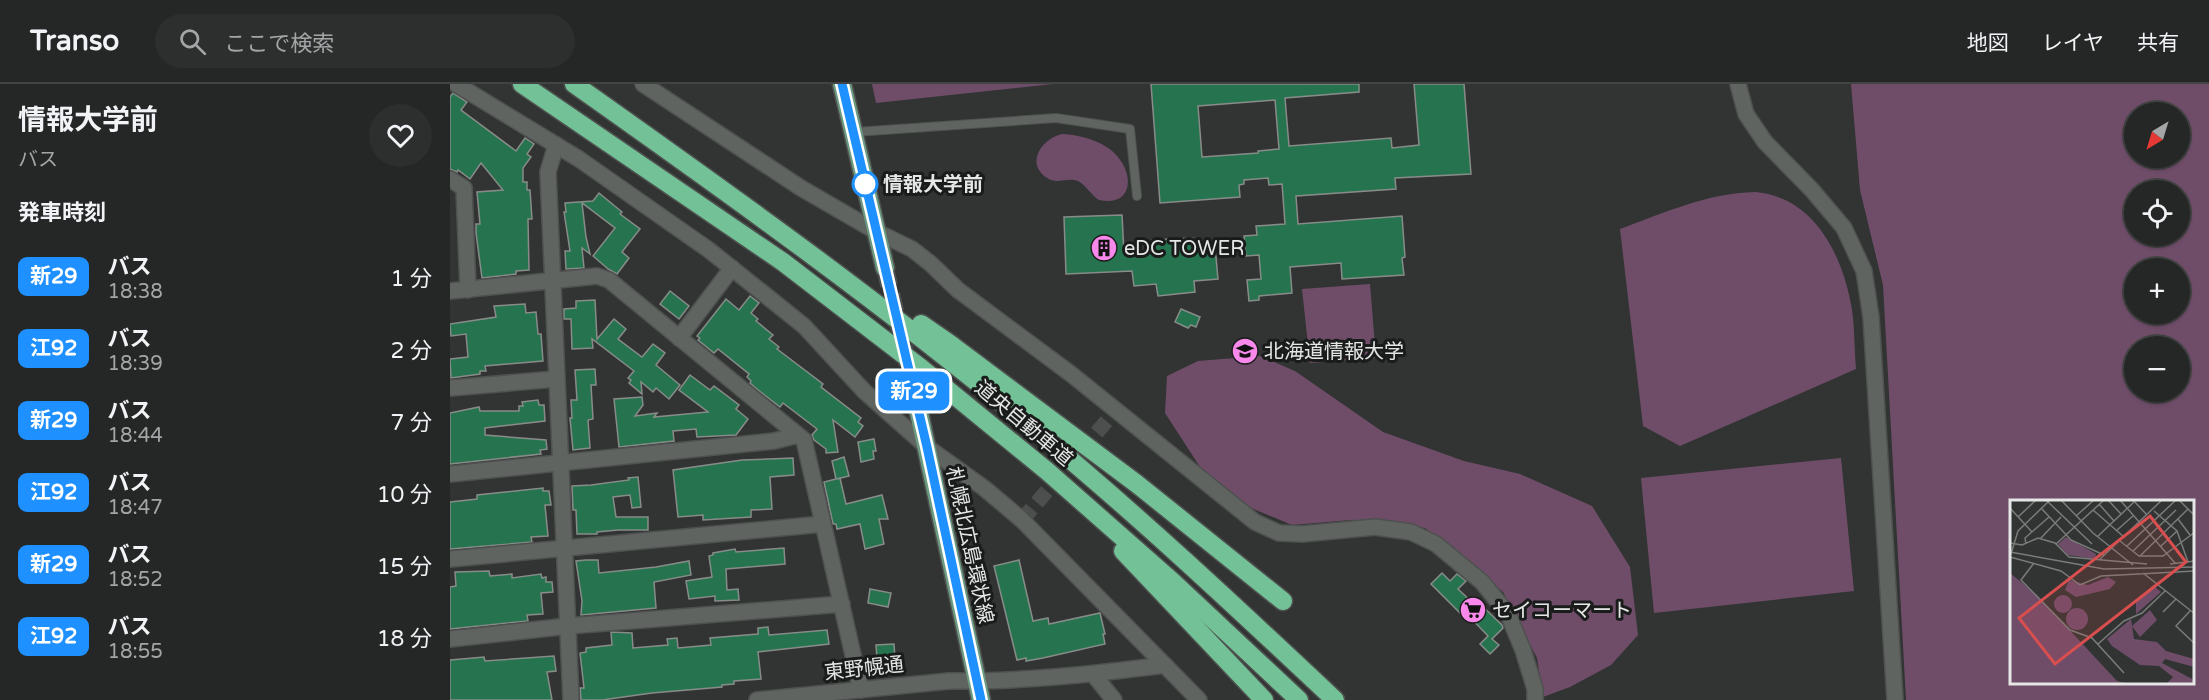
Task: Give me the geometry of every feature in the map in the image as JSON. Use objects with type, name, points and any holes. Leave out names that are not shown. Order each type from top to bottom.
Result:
[{"type":"highway","name":"道央自動車道","points":[[522,84],[783,262],[921,368],[1047,471],[1173,582],[1299,700]]},
{"type":"highway","name":"道央自動車道","points":[[574,84],[755,213],[942,355],[1036,430],[1183,558],[1335,700]]},
{"type":"highway","points":[[755,213],[950,344],[1137,484],[1283,601]]},
{"type":"highway","points":[[1047,471],[1264,700]]},
{"type":"main road","points":[[842,84],[885,268]]},
{"type":"main road","name":"札幌北広島環状線","points":[[916,399],[975,681],[981,700]]},
{"type":"street","points":[[456,84],[556,145],[710,250],[804,326],[864,391],[927,447],[984,488],[1022,520],[1199,700]]},
{"type":"street","points":[[644,84],[801,188],[877,232],[912,249],[958,290],[1071,375],[1255,522],[1279,533],[1302,534],[1375,527],[1411,532],[1436,544],[1482,582],[1508,614],[1535,688],[1535,700]]},
{"type":"street","points":[[1738,84],[1746,114],[1765,142],[1812,190],[1844,228],[1864,271],[1871,317],[1895,700]]},
{"type":"street","points":[[556,145],[548,172],[571,700]]},
{"type":"street","points":[[450,179],[464,188],[468,290]]},
{"type":"street","points":[[679,338],[732,267]]},
{"type":"street","points":[[450,291],[597,276],[609,280],[804,440],[861,690]]},
{"type":"street","points":[[450,388],[556,379]]},
{"type":"street","points":[[450,474],[774,441],[798,435]]},
{"type":"street","points":[[450,559],[823,524]]},
{"type":"street","points":[[450,639],[568,626],[842,604]]},
{"type":"street","name":"東野幌通","points":[[757,700],[810,697],[949,681],[1093,674],[1165,665]]},
{"type":"street","points":[[1093,674],[1114,700]]},
{"type":"lane","points":[[853,132],[1056,118],[1130,129],[1137,196]]},
{"type":"shaded area","points":[[872,84],[1053,84],[876,103]]},
{"type":"shaded area","points":[[1851,84],[2209,84],[2209,700],[1906,700],[1883,285],[1860,190]]},
{"type":"shaded area","points":[[1062,134],[1092,140],[1112,151],[1123,164],[1126,172],[1128,181],[1124,194],[1110,201],[1099,200],[1078,181],[1052,180],[1042,174],[1037,161],[1041,147]]},
{"type":"shaded area","points":[[1755,192],[1775,196],[1793,204],[1821,230],[1832,247],[1840,265],[1851,304],[1856,369],[1680,446],[1643,426],[1620,229],[1703,200]]},
{"type":"shaded area","points":[[1370,284],[1376,358],[1310,363],[1302,289]]},
{"type":"shaded area","points":[[1260,356],[1295,371],[1383,432],[1464,461],[1520,474],[1592,506],[1630,567],[1638,635],[1611,665],[1570,687],[1543,697],[1537,658],[1503,592],[1425,528],[1351,520],[1292,525],[1239,503],[1200,467],[1165,413],[1167,376],[1198,361]]},
{"type":"shaded area","points":[[1841,458],[1854,591],[1654,613],[1641,478]]},
{"type":"building","points":[[1151,84],[1359,84],[1359,92],[1285,98],[1289,146],[1391,138],[1392,148],[1419,145],[1414,84],[1464,84],[1471,174],[1395,178],[1396,189],[1296,196],[1298,224],[1402,216],[1404,275],[1342,279],[1341,263],[1290,267],[1292,293],[1259,296],[1259,300],[1249,301],[1247,280],[1261,279],[1259,255],[1246,256],[1244,236],[1257,235],[1256,226],[1285,224],[1282,184],[1269,185],[1268,178],[1244,180],[1244,184],[1239,185],[1240,197],[1160,203]],"holes":[[[1275,100],[1279,149],[1258,151],[1258,153],[1202,157],[1198,106]]]},
{"type":"building","points":[[453,93],[467,102],[461,110],[516,151],[525,138],[534,144],[527,154],[531,157],[523,168],[523,182],[527,182],[527,190],[530,190],[532,219],[528,219],[529,270],[482,278],[476,233],[476,224],[480,224],[477,192],[503,190],[481,163],[470,179],[458,170],[457,172],[450,169],[450,97]]},
{"type":"building","points":[[599,193],[622,212],[620,214],[640,229],[622,252],[629,258],[617,274],[593,256],[615,228],[582,203],[590,254],[582,248],[584,268],[566,269],[565,251],[570,251],[564,212],[566,212],[565,203],[593,201]]},
{"type":"building","points":[[1122,215],[1124,253],[1154,252],[1152,240],[1193,238],[1194,247],[1215,246],[1218,279],[1194,281],[1195,292],[1158,296],[1156,284],[1134,286],[1132,271],[1066,274],[1064,217]]},
{"type":"building","points":[[670,291],[689,306],[679,319],[660,304]]},
{"type":"building","points":[[750,296],[759,303],[751,313],[758,319],[756,321],[773,335],[769,339],[779,347],[777,349],[823,384],[821,387],[861,418],[858,422],[863,426],[855,437],[833,420],[838,452],[826,453],[826,449],[814,440],[812,435],[817,429],[783,403],[780,407],[758,390],[750,383],[747,377],[749,374],[718,349],[714,353],[698,340],[700,338],[697,336],[726,299],[739,310]]},
{"type":"building","points":[[595,300],[597,339],[614,319],[626,329],[618,339],[642,357],[653,344],[665,353],[656,365],[680,385],[669,399],[656,388],[653,392],[641,382],[642,394],[629,383],[631,380],[628,378],[634,371],[592,339],[593,348],[572,349],[571,319],[564,319],[564,309],[576,308],[576,301]]},
{"type":"building","points":[[525,304],[526,313],[536,312],[538,334],[541,334],[543,361],[485,366],[486,371],[480,371],[480,374],[451,378],[450,359],[468,357],[466,334],[451,336],[450,324],[496,317],[494,306]]},
{"type":"building","points":[[1181,309],[1200,317],[1196,327],[1191,325],[1188,328],[1175,322]]},
{"type":"building","points":[[595,369],[596,385],[591,385],[593,419],[588,420],[590,448],[573,450],[570,418],[572,418],[571,400],[577,400],[575,370]]},
{"type":"building","points":[[690,375],[710,390],[714,386],[739,405],[736,409],[748,419],[736,435],[697,437],[696,429],[673,431],[674,441],[619,447],[614,399],[642,397],[643,405],[635,416],[657,413],[654,417],[708,412],[679,390]]},
{"type":"building","points":[[538,400],[539,405],[544,405],[545,421],[485,428],[485,435],[546,440],[547,449],[540,450],[541,454],[450,464],[450,413],[479,407],[480,411],[519,411],[519,406],[523,406],[522,402]]},
{"type":"building","points":[[874,439],[876,451],[873,451],[874,459],[861,462],[858,442]]},
{"type":"building","points":[[844,457],[849,476],[840,478],[846,504],[882,495],[888,519],[879,519],[884,544],[865,549],[860,524],[837,529],[836,524],[833,524],[824,482],[836,479],[832,461]]},
{"type":"building","points":[[793,458],[794,475],[770,477],[772,509],[751,510],[751,517],[703,520],[703,515],[678,517],[673,470],[742,460]]},
{"type":"building","points":[[638,477],[641,507],[632,508],[630,495],[613,497],[616,517],[648,517],[648,530],[577,534],[572,486]]},
{"type":"building","points":[[543,488],[543,491],[549,491],[551,505],[545,505],[548,536],[531,537],[532,542],[450,549],[450,502],[477,499],[477,495]]},
{"type":"building","points":[[784,548],[785,564],[726,569],[727,590],[738,589],[739,600],[715,601],[715,596],[689,599],[686,581],[712,577],[709,556],[713,553],[735,549],[736,552]]},
{"type":"building","points":[[598,560],[599,573],[689,561],[691,575],[654,582],[656,608],[581,615],[582,601],[576,561]]},
{"type":"building","points":[[1019,560],[1033,621],[1048,618],[1049,624],[1100,613],[1105,644],[1043,658],[1017,660],[994,566]]},
{"type":"building","points":[[489,571],[490,576],[512,574],[512,578],[541,574],[542,578],[546,577],[546,582],[552,582],[553,592],[541,593],[543,614],[527,615],[528,621],[450,629],[450,587],[456,586],[455,572]]},
{"type":"building","name":"セイコーマート","points":[[1442,573],[1450,581],[1457,574],[1466,581],[1458,589],[1476,606],[1479,603],[1502,625],[1503,628],[1492,639],[1499,645],[1490,654],[1480,644],[1488,636],[1467,614],[1464,617],[1431,584]]},
{"type":"building","points":[[870,589],[891,593],[888,607],[868,603]]},
{"type":"building","points":[[768,627],[769,635],[827,630],[829,644],[758,652],[761,679],[734,681],[734,684],[722,685],[722,687],[602,700],[581,700],[580,688],[584,688],[580,653],[586,652],[586,648],[612,645],[611,632],[632,633],[633,648],[668,645],[667,639],[677,638],[678,648],[711,645],[710,638],[758,634],[758,628]]},
{"type":"building","points":[[894,644],[895,658],[877,659],[876,645]]},
{"type":"building","points":[[554,656],[556,671],[547,672],[552,700],[450,700],[450,660],[484,657],[485,661]]},
{"type":"tunnel","points":[[885,268],[916,399]]},
{"type":"tunnel","points":[[1022,520],[1116,410]]},
{"type":"bus line","name":"新29","points":[[842,84],[927,447],[975,681],[981,700]]},
{"type":"place","name":"情報大学前","points":[[865,184]]},
{"type":"place","name":"eDC TOWER","points":[[1104,248]]},
{"type":"place","name":"北海道情報大学","points":[[1245,351]]},
{"type":"place","name":"セイコーマート","points":[[1473,610]]}]
